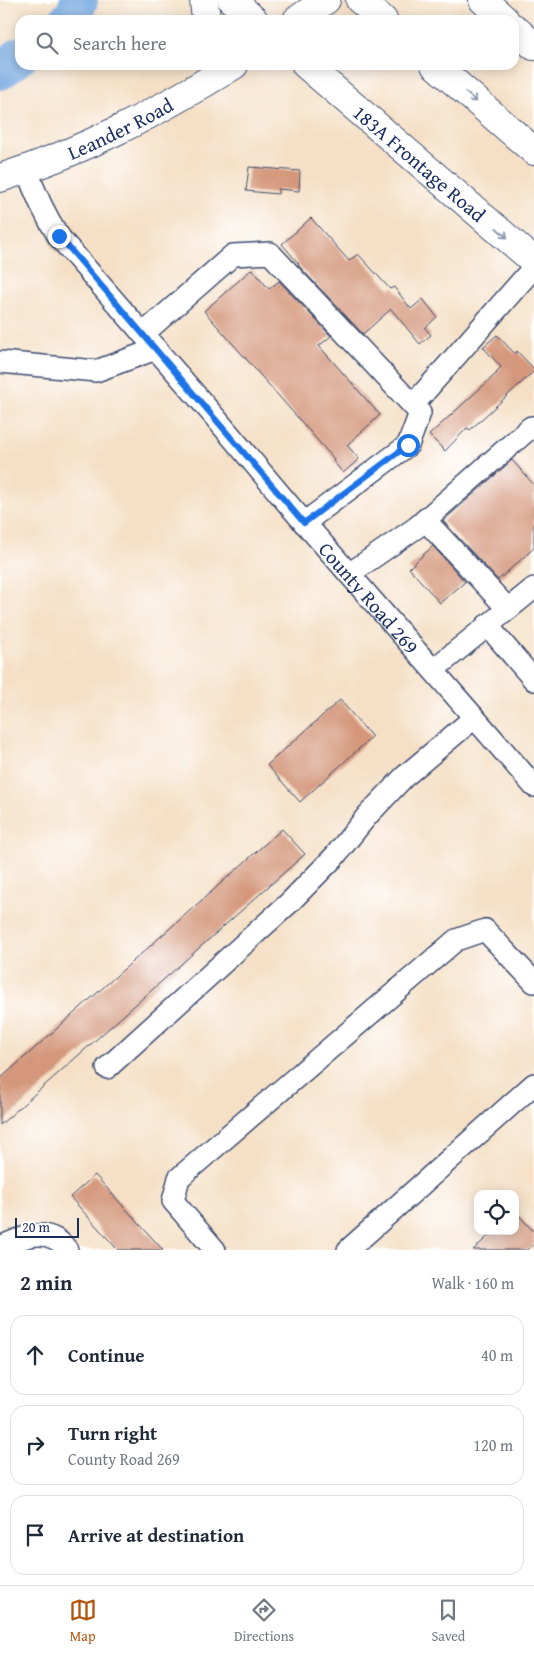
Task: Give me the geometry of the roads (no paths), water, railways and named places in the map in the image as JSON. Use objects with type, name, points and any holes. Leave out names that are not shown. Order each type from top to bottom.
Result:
[{"type":"main road","points":[[204,0],[206,15]]},
{"type":"main road","points":[[232,0],[248,15]]},
{"type":"main road","points":[[304,15],[326,0]]},
{"type":"main road","points":[[360,0],[377,15]]},
{"type":"main road","points":[[483,0],[500,15]]},
{"type":"main road","points":[[519,32],[534,46]]},
{"type":"main road","points":[[179,99],[194,70]]},
{"type":"main road","name":"Leander Road","points":[[0,178],[58,158],[126,128],[179,99],[226,70]]},
{"type":"main road","name":"183A Frontage Road","points":[[312,70],[534,261]]},
{"type":"main road","points":[[440,70],[534,151]]},
{"type":"street","name":"County Road 269","points":[[27,170],[35,194],[59,236],[304,523],[534,786]]},
{"type":"street","points":[[0,362],[96,371],[150,341],[233,255],[270,253],[420,413],[408,445],[304,523]]},
{"type":"street","points":[[413,405],[534,267]]},
{"type":"street","points":[[349,574],[417,527],[531,427],[534,427]]},
{"type":"street","points":[[425,520],[508,609]]},
{"type":"street","points":[[432,670],[534,588]]},
{"type":"street","points":[[487,626],[534,680]]},
{"type":"street","points":[[107,1068],[289,903],[334,857],[367,816],[404,777],[474,718]]},
{"type":"street","points":[[215,1250],[173,1201],[180,1178],[456,940],[485,930],[534,982]]},
{"type":"street","points":[[348,1250],[534,1084]]},
{"type":"street","points":[[0,1247],[20,1238],[41,1235],[54,1238],[67,1250]]},
{"type":"waterway","points":[[74,15],[79,0]]},
{"type":"waterway","points":[[0,71],[15,60]]}]
